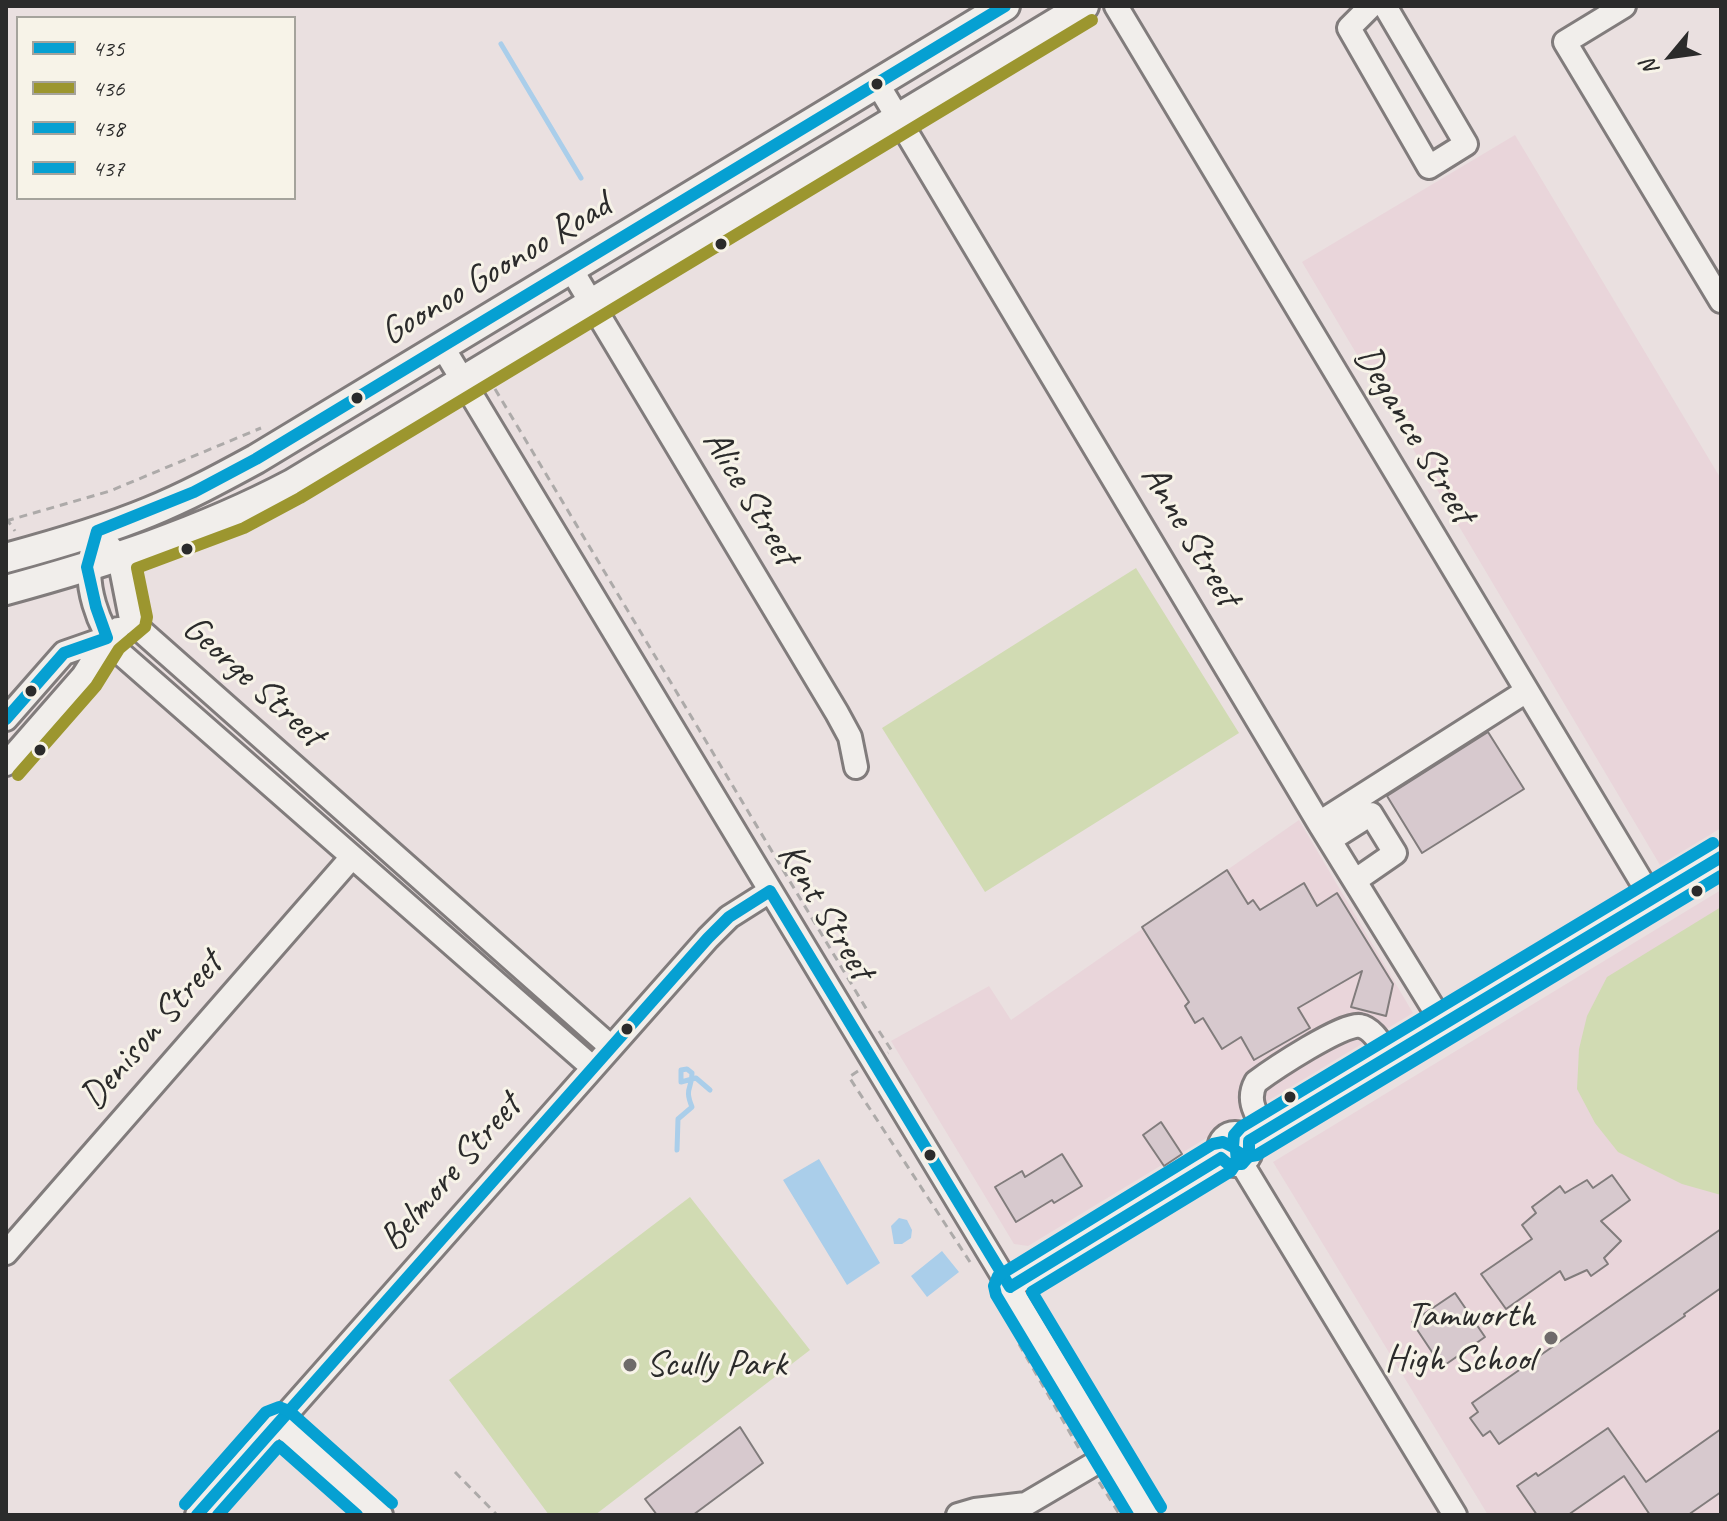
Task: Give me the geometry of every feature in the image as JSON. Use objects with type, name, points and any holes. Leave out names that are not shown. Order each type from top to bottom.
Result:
[{"type":"main road","name":"Goonoo Goonoo Road","points":[[6,558],[97,531],[194,492],[277,446],[1005,6]]},
{"type":"main road","name":"Goonoo Goonoo Road","points":[[6,590],[119,558],[238,513],[292,484],[1084,6]]},
{"type":"street","name":"Degance Street","points":[[1116,6],[1652,899]]},
{"type":"street","points":[[1371,6],[1349,28],[1429,167],[1466,144],[1385,6]]},
{"type":"street","points":[[1624,6],[1565,42],[1721,301]]},
{"type":"street","name":"Anne Street","points":[[877,83],[1324,831],[1443,1024]]},
{"type":"street","name":"Alice Street","points":[[571,269],[843,725],[855,753],[856,767]]},
{"type":"street","name":"Kent Street","points":[[442,346],[473,375],[770,891],[883,1056],[1010,1287],[1147,1515]]},
{"type":"street","name":"George Street","points":[[97,531],[119,558],[131,619],[147,637],[611,1047]]},
{"type":"street","name":"George Street","points":[[97,531],[87,567],[107,638],[119,652],[592,1067]]},
{"type":"street","points":[[6,719],[64,653],[107,638],[131,619]]},
{"type":"street","points":[[6,764],[83,676],[107,638]]},
{"type":"street","points":[[1324,831],[1525,692]]},
{"type":"street","points":[[1324,831],[1371,814],[1395,853],[1356,880]]},
{"type":"street","name":"Denison Street","points":[[6,1253],[352,857]]},
{"type":"street","points":[[1257,1136],[1721,857]]},
{"type":"street","name":"Belmore Street","points":[[197,1515],[718,927],[770,891]]},
{"type":"street","points":[[1010,1287],[1232,1161],[1249,1156],[1257,1136],[1251,1099],[1256,1082],[1335,1032],[1354,1025],[1363,1026],[1390,1057]]},
{"type":"street","points":[[1232,1161],[1455,1515]]},
{"type":"street","points":[[278,1423],[381,1515]]},
{"type":"street","points":[[966,1512],[1026,1504],[1111,1454]]},
{"type":"path","points":[[473,375],[871,1018]]},
{"type":"path","points":[[6,521],[110,491],[263,427],[277,446]]},
{"type":"path","points":[[880,1031],[883,1056],[849,1077],[973,1267]]},
{"type":"path","points":[[1019,1344],[1120,1515]]},
{"type":"path","points":[[455,1472],[497,1515]]},
{"type":"shaded area","points":[[1515,135],[1721,479],[1721,828],[1660,865],[1302,262]]},
{"type":"shaded area","points":[[1299,820],[1413,1013],[1028,1246],[1014,1244],[891,1041],[989,986],[1011,1020]]},
{"type":"shaded area","name":"Tamworth High School","points":[[1721,890],[1721,1515],[1488,1515],[1273,1162]]},
{"type":"green space","points":[[1136,568],[1239,733],[985,892],[882,728]]},
{"type":"green space","points":[[1721,907],[1721,1195],[1682,1184],[1618,1152],[1595,1123],[1577,1089],[1579,1049],[1587,1016],[1607,977]]},
{"type":"green space","name":"Scully Park","points":[[690,1197],[810,1350],[595,1515],[549,1515],[449,1380]]},
{"type":"water","points":[[819,1159],[880,1263],[847,1285],[783,1180]]},
{"type":"water","points":[[899,1218],[907,1220],[912,1230],[911,1238],[902,1244],[894,1244],[891,1226]]},
{"type":"water","points":[[942,1251],[959,1272],[927,1297],[911,1276]]},
{"type":"building","points":[[1488,732],[1524,789],[1422,853],[1387,796]]},
{"type":"building","points":[[1227,870],[1248,904],[1253,900],[1260,910],[1304,883],[1317,906],[1337,893],[1393,984],[1386,1016],[1351,1007],[1362,971],[1298,1008],[1310,1028],[1254,1060],[1241,1037],[1222,1049],[1203,1018],[1195,1023],[1185,1006],[1189,1002],[1142,927]]},
{"type":"building","points":[[1161,1122],[1182,1154],[1164,1166],[1143,1135]]},
{"type":"building","points":[[1062,1154],[1082,1186],[1016,1222],[995,1187],[1022,1171],[1025,1177]]},
{"type":"building","points":[[1612,1175],[1630,1200],[1601,1221],[1621,1241],[1604,1258],[1608,1264],[1591,1276],[1587,1270],[1565,1280],[1560,1271],[1506,1309],[1481,1274],[1532,1239],[1522,1225],[1536,1213],[1532,1207],[1560,1186],[1565,1193],[1587,1180],[1593,1188]]},
{"type":"building","points":[[1721,1229],[1721,1288],[1499,1444],[1490,1431],[1483,1436],[1470,1418],[1478,1412],[1472,1403]]},
{"type":"building","points":[[1455,1293],[1485,1337],[1442,1367],[1412,1322]]},
{"type":"building","points":[[740,1427],[763,1463],[693,1515],[657,1515],[645,1499]]},
{"type":"building","points":[[1608,1428],[1646,1482],[1721,1429],[1721,1492],[1688,1515],[1650,1515],[1624,1476],[1568,1515],[1537,1515],[1517,1486],[1536,1473],[1538,1476]]},
{"type":"waterway","points":[[501,44],[581,178]]},
{"type":"waterway","points":[[677,1150],[678,1119],[692,1107],[688,1092],[691,1083],[692,1079],[692,1073],[687,1069],[681,1070],[681,1082],[696,1078],[710,1090]]},
{"type":"transit line","name":"435","points":[[6,719],[64,653],[107,638],[87,567],[97,531],[194,492],[256,459],[1005,6]]},
{"type":"transit line","name":"436","points":[[18,775],[96,686],[119,649],[145,627],[147,617],[137,568],[244,528],[300,498],[1092,20]]},
{"type":"transit line","name":"437","points":[[1128,1515],[996,1295],[994,1286],[998,1276],[1213,1144],[1223,1142],[1233,1147],[1234,1135],[1241,1127],[1713,843]]},
{"type":"transit line","name":"435","points":[[197,1515],[708,938],[729,917],[770,891],[1010,1287],[1221,1158],[1228,1164],[1242,1164],[1249,1156],[1249,1141],[1721,857]]},
{"type":"transit line","name":"438","points":[[1161,1507],[1032,1292],[1231,1171],[1237,1162],[1236,1151],[1246,1157],[1257,1155],[1721,876]]},
{"type":"transit line","name":"437","points":[[185,1504],[266,1412],[279,1407],[289,1411],[392,1503]]},
{"type":"transit line","name":"438","points":[[218,1515],[279,1446],[357,1515]]},
{"type":"place","name":"Tamworth High School","points":[[1551,1338]]},
{"type":"place","name":"Scully Park","points":[[630,1365]]}]
